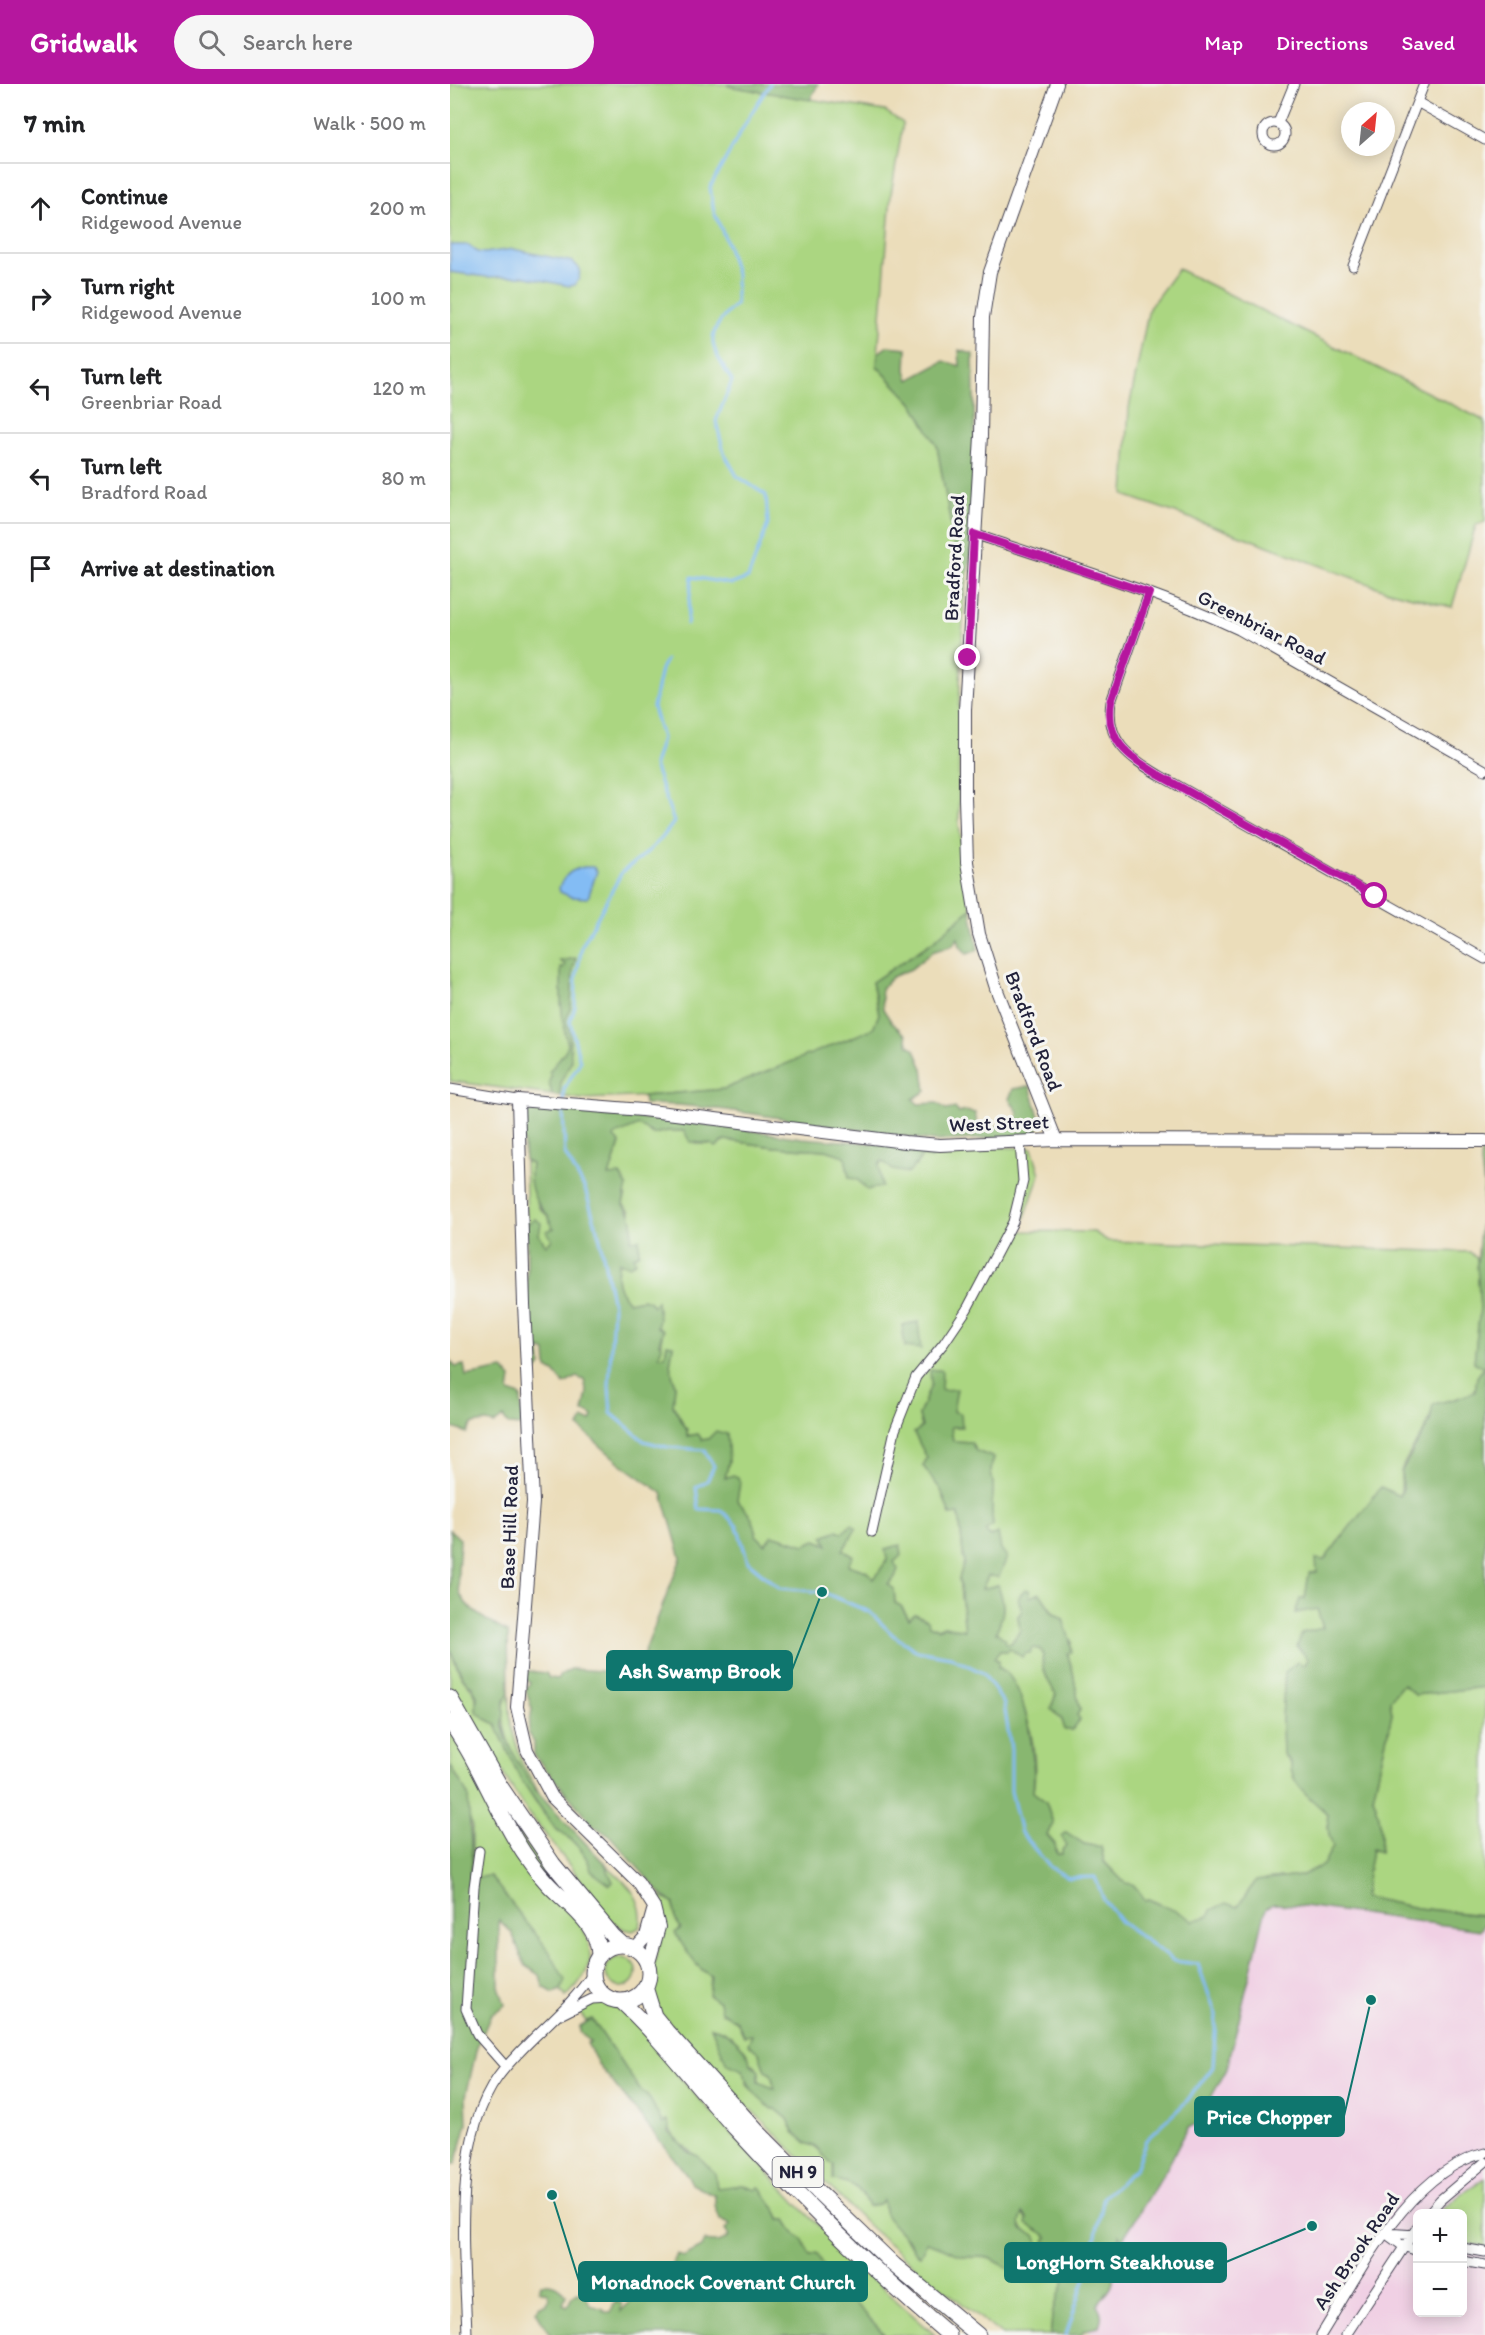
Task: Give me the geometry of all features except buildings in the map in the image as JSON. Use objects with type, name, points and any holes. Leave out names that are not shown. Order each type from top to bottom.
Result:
[{"type":"highway","points":[[450,1698],[500,1786],[553,1864],[613,1936],[643,1956],[648,1966]]},
{"type":"highway","points":[[450,1721],[474,1760],[506,1826],[546,1882],[585,1920],[595,1934],[599,1956]]},
{"type":"highway","points":[[593,1973],[599,1956],[611,1947],[629,1947]]},
{"type":"highway","name":"NH 9","points":[[648,1966],[648,1981],[645,1987],[654,2016],[667,2032],[756,2130],[894,2265],[978,2335]]},
{"type":"highway","name":"NH 9","points":[[593,1973],[595,1985],[601,1993],[615,2000],[643,2021],[693,2082],[818,2214],[889,2284],[949,2335]]},
{"type":"highway","points":[[615,2000],[637,1996],[645,1987]]},
{"type":"street","name":"Bradford Road","points":[[1056,1140],[996,988],[979,934],[967,862],[965,710],[981,436],[983,317],[990,272],[1057,84]]},
{"type":"street","points":[[1278,123],[1294,84]]},
{"type":"street","points":[[1353,266],[1424,84]]},
{"type":"street","points":[[1417,102],[1485,140]]},
{"type":"street","name":"Greenbriar Road","points":[[974,534],[1149,593],[1239,630],[1485,770]]},
{"type":"street","points":[[1149,593],[1111,702],[1110,726],[1122,747],[1159,775],[1485,959]]},
{"type":"street","points":[[450,1089],[518,1100]]},
{"type":"street","name":"West Street","points":[[518,1100],[555,1105],[642,1110],[905,1143],[940,1145],[1056,1140],[1485,1141]]},
{"type":"street","name":"Base Hill Road","points":[[518,1100],[524,1316],[533,1502],[517,1707],[526,1750],[552,1797],[638,1882],[654,1907],[659,1927],[648,1966]]},
{"type":"street","points":[[872,1532],[895,1430],[916,1377],[944,1343],[967,1309],[1013,1222],[1023,1181],[1020,1143]]},
{"type":"street","points":[[479,1851],[474,1887],[466,2009],[477,2034],[506,2067]]},
{"type":"street","points":[[629,1947],[646,1936],[654,1907]]},
{"type":"street","points":[[467,2335],[464,2187],[474,2131],[496,2079],[593,1973]]},
{"type":"street","points":[[552,2020],[592,1999],[615,2000]]},
{"type":"street","name":"Ash Brook Road","points":[[1321,2335],[1385,2233],[1431,2181],[1466,2158],[1485,2153]]},
{"type":"street","points":[[1432,2209],[1485,2162]]},
{"type":"street","points":[[1385,2233],[1413,2231]]},
{"type":"street","points":[[1385,2233],[1403,2246],[1413,2249]]},
{"type":"street","points":[[1346,2335],[1403,2246],[1413,2234]]},
{"type":"street","points":[[1467,2249],[1485,2252]]},
{"type":"street","points":[[1467,2262],[1485,2265]]},
{"type":"shaded area","points":[[1261,1896],[1482,1924],[1485,1903],[1485,2178],[1442,2209],[1413,2209],[1413,2317],[1467,2317],[1467,2244],[1485,2247],[1485,2335],[1095,2335],[1072,2320]]},
{"type":"green space","points":[[450,84],[729,84],[733,87],[885,111],[903,123],[891,194],[877,366],[914,405],[937,446],[964,599],[959,707],[959,825],[971,909],[931,943],[872,982],[879,1014],[873,1029],[724,1089],[581,1099],[450,1081]]},
{"type":"green space","points":[[729,84],[818,84],[810,100],[728,86]]},
{"type":"green space","points":[[1178,269],[1485,421],[1485,522],[1476,525],[1452,607],[1385,590],[1124,495],[1129,408],[1149,308]]},
{"type":"green space","points":[[888,346],[907,348],[906,370],[909,380],[944,361],[960,366],[959,350],[973,354],[974,508],[964,599],[937,446],[914,405],[877,366],[878,353]]},
{"type":"green space","points":[[971,909],[978,950],[967,954],[960,946],[958,938],[953,945],[932,952],[911,969],[892,977],[881,989],[883,1009],[892,1023],[906,1035],[908,1044],[915,1050],[923,1069],[926,1091],[913,1099],[918,1104],[937,1103],[947,1110],[955,1108],[959,1113],[965,1111],[975,1113],[978,1129],[991,1130],[1002,1125],[1016,1126],[1018,1112],[1009,1099],[1013,1089],[1030,1086],[1041,1123],[1035,1134],[935,1141],[727,1110],[644,1104],[643,1096],[724,1089],[873,1029],[879,1014],[872,982],[931,943]]},
{"type":"green space","points":[[576,958],[573,969],[571,1007],[566,1021],[570,1033],[571,1062],[561,1081],[560,1096],[552,1095],[549,1072],[568,1045],[561,1004],[561,968],[564,968],[565,964],[560,961]]},
{"type":"green space","points":[[542,1108],[712,1125],[802,1138],[934,1148],[932,1158],[922,1156],[909,1173],[893,1170],[882,1161],[879,1165],[882,1187],[867,1190],[857,1179],[849,1178],[845,1156],[826,1150],[775,1147],[725,1140],[716,1147],[711,1144],[690,1142],[684,1131],[653,1134],[639,1125],[615,1135],[614,1138],[620,1143],[609,1176],[620,1175],[627,1186],[623,1204],[632,1221],[631,1240],[639,1239],[639,1253],[633,1257],[636,1261],[630,1266],[619,1262],[617,1278],[620,1288],[629,1302],[645,1300],[653,1306],[657,1301],[659,1320],[657,1327],[663,1330],[659,1344],[662,1346],[659,1356],[665,1356],[667,1344],[673,1345],[670,1365],[675,1385],[673,1406],[687,1430],[687,1436],[698,1434],[702,1440],[708,1439],[716,1431],[727,1434],[729,1461],[725,1478],[733,1475],[738,1477],[740,1483],[737,1500],[752,1520],[756,1535],[765,1544],[772,1535],[805,1545],[816,1540],[828,1545],[823,1536],[838,1530],[842,1533],[852,1524],[856,1528],[843,1550],[853,1556],[848,1565],[866,1571],[874,1579],[887,1560],[885,1549],[900,1545],[902,1555],[894,1562],[898,1569],[895,1577],[888,1584],[894,1589],[895,1603],[901,1606],[909,1619],[915,1614],[928,1620],[929,1625],[938,1629],[944,1626],[965,1630],[959,1578],[964,1563],[959,1514],[950,1515],[941,1490],[923,1466],[927,1458],[914,1433],[922,1427],[919,1415],[931,1385],[930,1370],[942,1370],[941,1390],[957,1389],[953,1411],[961,1414],[962,1427],[951,1427],[953,1441],[971,1442],[976,1451],[994,1458],[991,1469],[993,1525],[985,1531],[990,1537],[998,1533],[1001,1549],[1007,1557],[999,1577],[988,1576],[982,1589],[998,1585],[1003,1608],[996,1632],[1005,1639],[1006,1644],[1011,1643],[1020,1631],[1018,1616],[1022,1611],[1018,1598],[1025,1589],[1029,1590],[1030,1597],[1040,1593],[1052,1612],[1063,1619],[1070,1639],[1071,1652],[1067,1653],[1080,1710],[1077,1715],[1080,1720],[1072,1730],[1065,1730],[1062,1720],[1051,1708],[1056,1694],[1046,1675],[1040,1649],[1032,1648],[1030,1653],[1022,1657],[1009,1648],[1007,1651],[1000,1651],[994,1658],[999,1661],[998,1667],[1008,1675],[1023,1704],[1031,1743],[1033,1792],[1046,1802],[1053,1823],[1047,1835],[1055,1844],[1057,1854],[1062,1854],[1062,1850],[1067,1846],[1061,1836],[1066,1832],[1084,1844],[1101,1847],[1104,1862],[1125,1883],[1133,1884],[1145,1900],[1149,1899],[1193,1921],[1209,1916],[1211,1910],[1226,1903],[1237,1907],[1256,1881],[1301,1876],[1323,1865],[1333,1846],[1329,1835],[1327,1814],[1298,1785],[1291,1771],[1291,1763],[1283,1754],[1282,1719],[1285,1672],[1297,1662],[1304,1665],[1308,1659],[1297,1646],[1302,1633],[1323,1628],[1317,1609],[1295,1613],[1300,1599],[1305,1599],[1309,1573],[1317,1572],[1316,1559],[1324,1560],[1381,1487],[1399,1496],[1403,1489],[1401,1472],[1430,1421],[1433,1404],[1475,1392],[1477,1377],[1484,1368],[1474,1362],[1480,1308],[1477,1264],[1484,1186],[1481,1164],[1482,1146],[1485,1146],[1485,1687],[1415,1695],[1403,1684],[1390,1700],[1392,1714],[1373,1797],[1380,1824],[1380,1852],[1372,1849],[1364,1897],[1417,1908],[1485,1916],[1485,1924],[1480,1930],[1296,1905],[1273,1904],[1266,1908],[1227,2069],[1196,2124],[1188,2128],[1166,2170],[1122,2240],[1119,2235],[1118,2243],[1114,2244],[1113,2282],[1097,2306],[1101,2316],[1099,2327],[1084,2330],[1081,2335],[1050,2335],[1053,2311],[1064,2283],[1065,2269],[1058,2252],[1045,2241],[1048,2237],[1027,2224],[1028,2218],[1023,2213],[1020,2223],[1022,2229],[1035,2235],[1045,2260],[1041,2275],[1034,2280],[991,2259],[963,2256],[927,2242],[920,2256],[887,2217],[883,2200],[879,2204],[868,2206],[862,2194],[855,2187],[833,2180],[833,2165],[814,2146],[806,2143],[794,2132],[788,2119],[758,2097],[748,2083],[743,2070],[727,2064],[711,2027],[736,2040],[745,2051],[750,2063],[759,2071],[759,2082],[775,2089],[771,2074],[765,2071],[759,2053],[748,2044],[752,2035],[744,2036],[737,2021],[721,2012],[719,2002],[709,1995],[711,1976],[695,1963],[675,1933],[681,1928],[675,1919],[674,1904],[662,1895],[610,1836],[593,1825],[534,1755],[534,1742],[528,1734],[532,1709],[526,1690],[530,1682],[524,1678],[528,1671],[546,1673],[549,1678],[558,1679],[560,1675],[571,1669],[616,1672],[624,1679],[636,1674],[681,1558],[662,1493],[620,1463],[579,1427],[583,1419],[591,1421],[593,1416],[583,1412],[587,1393],[584,1380],[577,1377],[564,1384],[554,1372],[547,1368],[546,1352],[540,1349],[541,1366],[533,1375],[527,1334],[527,1224],[535,1219],[541,1223],[539,1235],[546,1245],[552,1240],[547,1231],[554,1228],[533,1193],[530,1179],[531,1164],[525,1161],[522,1123],[528,1112]]},
{"type":"green space","points":[[639,1125],[653,1134],[684,1131],[696,1144],[711,1144],[725,1140],[775,1147],[826,1150],[845,1156],[849,1177],[879,1165],[883,1161],[916,1166],[922,1156],[934,1148],[1032,1148],[1040,1174],[1020,1231],[1094,1232],[1108,1241],[1470,1252],[1477,1259],[1480,1308],[1474,1362],[1484,1367],[1477,1377],[1475,1392],[1434,1404],[1424,1430],[1402,1468],[1399,1496],[1343,1534],[1317,1573],[1309,1574],[1305,1599],[1296,1613],[1317,1608],[1323,1629],[1304,1665],[1285,1672],[1282,1719],[1283,1754],[1327,1814],[1329,1835],[1333,1846],[1323,1865],[1301,1876],[1256,1881],[1237,1908],[1193,1922],[1172,1909],[1149,1899],[1145,1900],[1133,1884],[1125,1884],[1104,1861],[1101,1847],[1084,1844],[1066,1833],[1068,1846],[1062,1854],[1057,1854],[1054,1844],[1047,1835],[1053,1823],[1046,1802],[1033,1792],[1034,1756],[1031,1732],[1024,1709],[1020,1698],[994,1658],[1000,1651],[1007,1651],[1009,1648],[1026,1653],[1032,1648],[1040,1649],[1046,1675],[1056,1694],[1051,1708],[1062,1720],[1065,1729],[1080,1710],[1067,1652],[1072,1642],[1066,1632],[1063,1619],[1053,1612],[1040,1594],[1018,1616],[1020,1631],[1011,1643],[1005,1645],[996,1632],[1003,1608],[998,1585],[982,1589],[988,1576],[990,1537],[984,1531],[993,1525],[991,1469],[994,1458],[976,1451],[971,1442],[953,1441],[951,1427],[962,1426],[941,1390],[931,1385],[919,1415],[922,1427],[914,1433],[927,1458],[923,1466],[941,1490],[950,1515],[959,1514],[964,1563],[959,1578],[965,1630],[944,1626],[938,1629],[909,1619],[901,1606],[895,1603],[894,1589],[888,1585],[895,1577],[887,1560],[874,1580],[866,1571],[848,1565],[843,1550],[856,1529],[824,1536],[829,1545],[816,1540],[805,1545],[772,1535],[765,1545],[756,1535],[756,1529],[750,1516],[736,1500],[740,1483],[725,1478],[729,1461],[708,1439],[702,1440],[698,1434],[687,1436],[687,1430],[673,1405],[675,1385],[670,1365],[673,1345],[667,1344],[665,1356],[659,1356],[663,1330],[657,1327],[657,1302],[653,1306],[643,1299],[628,1302],[619,1288],[617,1273],[619,1262],[633,1257],[639,1239],[631,1241],[630,1211],[623,1204],[626,1195],[609,1176],[620,1144],[613,1138]]},
{"type":"green space","points":[[525,1161],[531,1164],[530,1172],[539,1208],[549,1217],[551,1226],[555,1228],[552,1241],[546,1246],[527,1224]]},
{"type":"green space","points":[[918,1322],[921,1349],[905,1347],[902,1325]]},
{"type":"green space","points":[[450,1359],[455,1367],[464,1365],[466,1376],[503,1369],[511,1378],[509,1392],[521,1396],[521,1426],[509,1425],[503,1417],[494,1424],[487,1422],[472,1424],[467,1433],[450,1427]]},
{"type":"green space","points":[[450,1530],[460,1539],[458,1579],[460,1594],[478,1614],[508,1633],[509,1692],[504,1701],[502,1723],[507,1740],[534,1788],[605,1864],[613,1882],[610,1885],[591,1871],[587,1859],[573,1841],[556,1830],[519,1777],[496,1724],[476,1711],[477,1696],[472,1686],[463,1677],[450,1650]]},
{"type":"green space","points":[[450,1650],[460,1674],[475,1695],[476,1711],[496,1724],[507,1750],[535,1801],[554,1826],[563,1832],[613,1882],[605,1864],[632,1891],[640,1907],[640,1927],[633,1931],[624,1929],[603,1915],[590,1900],[583,1883],[522,1804],[450,1687]]},
{"type":"green space","points":[[1403,1684],[1415,1695],[1485,1687],[1485,1903],[1483,1915],[1417,1908],[1364,1897],[1372,1849],[1380,1852],[1380,1824],[1373,1797],[1392,1714],[1390,1700]]},
{"type":"green space","points":[[509,1692],[511,1726],[522,1763],[541,1796],[510,1747],[503,1718],[504,1704]]},
{"type":"green space","points":[[450,1731],[582,1926],[587,1937],[589,1964],[581,1980],[566,1997],[561,1990],[564,1980],[490,1876],[469,1878],[472,1861],[472,1826],[450,1764]]},
{"type":"green space","points":[[450,1764],[468,1795],[472,1861],[470,1878],[490,1876],[549,1951],[565,1980],[561,1990],[554,1993],[543,1987],[540,1975],[525,1965],[512,1933],[499,1920],[499,1986],[505,2005],[491,2015],[477,2047],[466,2096],[467,2124],[456,2164],[450,2164]]},
{"type":"green space","points":[[657,1895],[674,1904],[675,1919],[681,1928],[676,1933],[695,1963],[711,1976],[722,2012],[737,2021],[744,2036],[752,2034],[765,2071],[771,2074],[775,2090],[759,2082],[756,2066],[750,2063],[745,2051],[736,2040],[712,2027],[743,2070],[748,2086],[773,2109],[788,2119],[794,2132],[826,2156],[858,2189],[868,2206],[883,2199],[887,2217],[920,2256],[927,2242],[966,2257],[991,2259],[1024,2278],[1020,2223],[1022,2213],[1036,2230],[1043,2231],[1048,2238],[1048,2245],[1058,2253],[1064,2264],[1066,2277],[1052,2314],[1050,2335],[1002,2335],[912,2264],[871,2228],[729,2088],[675,2030],[658,2010],[650,1986],[663,1932],[662,1905]]},
{"type":"green space","points":[[621,1957],[631,1962],[636,1972],[631,1982],[621,1987],[611,1982],[606,1972],[611,1962]]},
{"type":"green space","points":[[601,2001],[623,2008],[650,2034],[679,2077],[799,2206],[935,2335],[885,2335],[844,2294],[831,2276],[828,2278],[817,2254],[810,2256],[802,2239],[794,2233],[786,2220],[780,2220],[763,2190],[759,2187],[756,2191],[742,2185],[717,2189],[715,2178],[709,2169],[677,2140],[666,2121],[663,2124],[651,2101],[640,2090],[592,2019],[586,2021],[577,2010],[590,2003]]},
{"type":"green space","points":[[592,2019],[640,2090],[651,2101],[663,2124],[667,2121],[670,2127],[669,2132],[688,2152],[698,2156],[715,2173],[717,2188],[742,2185],[756,2190],[759,2187],[763,2190],[780,2220],[786,2220],[794,2233],[802,2239],[810,2256],[817,2254],[828,2278],[832,2275],[844,2294],[885,2335],[550,2335],[536,2311],[540,2306],[546,2305],[550,2298],[548,2293],[539,2290],[541,2284],[552,2285],[560,2289],[566,2295],[563,2305],[567,2307],[572,2297],[578,2293],[587,2298],[590,2305],[604,2309],[604,2312],[610,2312],[616,2301],[622,2304],[621,2311],[639,2293],[640,2289],[654,2291],[671,2278],[668,2272],[675,2270],[673,2263],[677,2254],[683,2257],[702,2247],[705,2241],[718,2242],[729,2236],[725,2230],[730,2225],[720,2220],[715,2206],[715,2196],[692,2184],[598,2064],[587,2043],[590,2042],[580,2032],[580,2026]]},
{"type":"green space","points":[[1485,2178],[1485,2247],[1467,2244],[1467,2209],[1442,2209]]},
{"type":"water","points":[[450,245],[469,245],[477,252],[485,253],[513,249],[573,262],[580,269],[579,278],[575,285],[569,286],[522,276],[487,277],[450,272]]},
{"type":"water","points":[[584,867],[593,867],[597,871],[588,898],[571,897],[560,892],[559,888],[566,876]]},
{"type":"waterway","points":[[687,624],[692,577],[732,584],[748,578],[768,524],[766,495],[737,476],[724,453],[716,421],[732,381],[715,349],[714,333],[725,315],[736,304],[736,274],[726,240],[714,212],[710,187],[770,84]]},
{"type":"waterway","points":[[563,1102],[564,1089],[580,1062],[570,1021],[575,1007],[576,978],[582,946],[622,872],[662,838],[674,822],[654,765],[662,738],[653,707],[661,669],[666,660]]},
{"type":"waterway","points":[[563,1108],[565,1154],[585,1189],[600,1239],[613,1306],[609,1386],[611,1413],[644,1441],[667,1447],[704,1450],[714,1466],[707,1481],[696,1487],[699,1509],[721,1510],[737,1526],[748,1562],[779,1588],[822,1592],[870,1612],[893,1635],[917,1651],[951,1657],[983,1673],[1004,1704],[1011,1749],[1011,1791],[1021,1833],[1050,1867],[1069,1878],[1095,1877],[1104,1900],[1121,1922],[1174,1961],[1198,1964],[1216,2015],[1213,2067],[1186,2102],[1146,2140],[1135,2169],[1104,2197],[1090,2263],[1066,2335]]},
{"type":"place","name":"Ash Swamp Brook","points":[[822,1592]]},
{"type":"place","name":"Price Chopper","points":[[1371,2000]]},
{"type":"place","name":"Monadnock Covenant Church","points":[[552,2195]]},
{"type":"place","name":"LongHorn Steakhouse","points":[[1312,2226]]},
{"type":"route","points":[[968,658],[974,534],[1149,593],[1111,702],[1110,726],[1115,738],[1131,756],[1159,775],[1375,896]]}]
